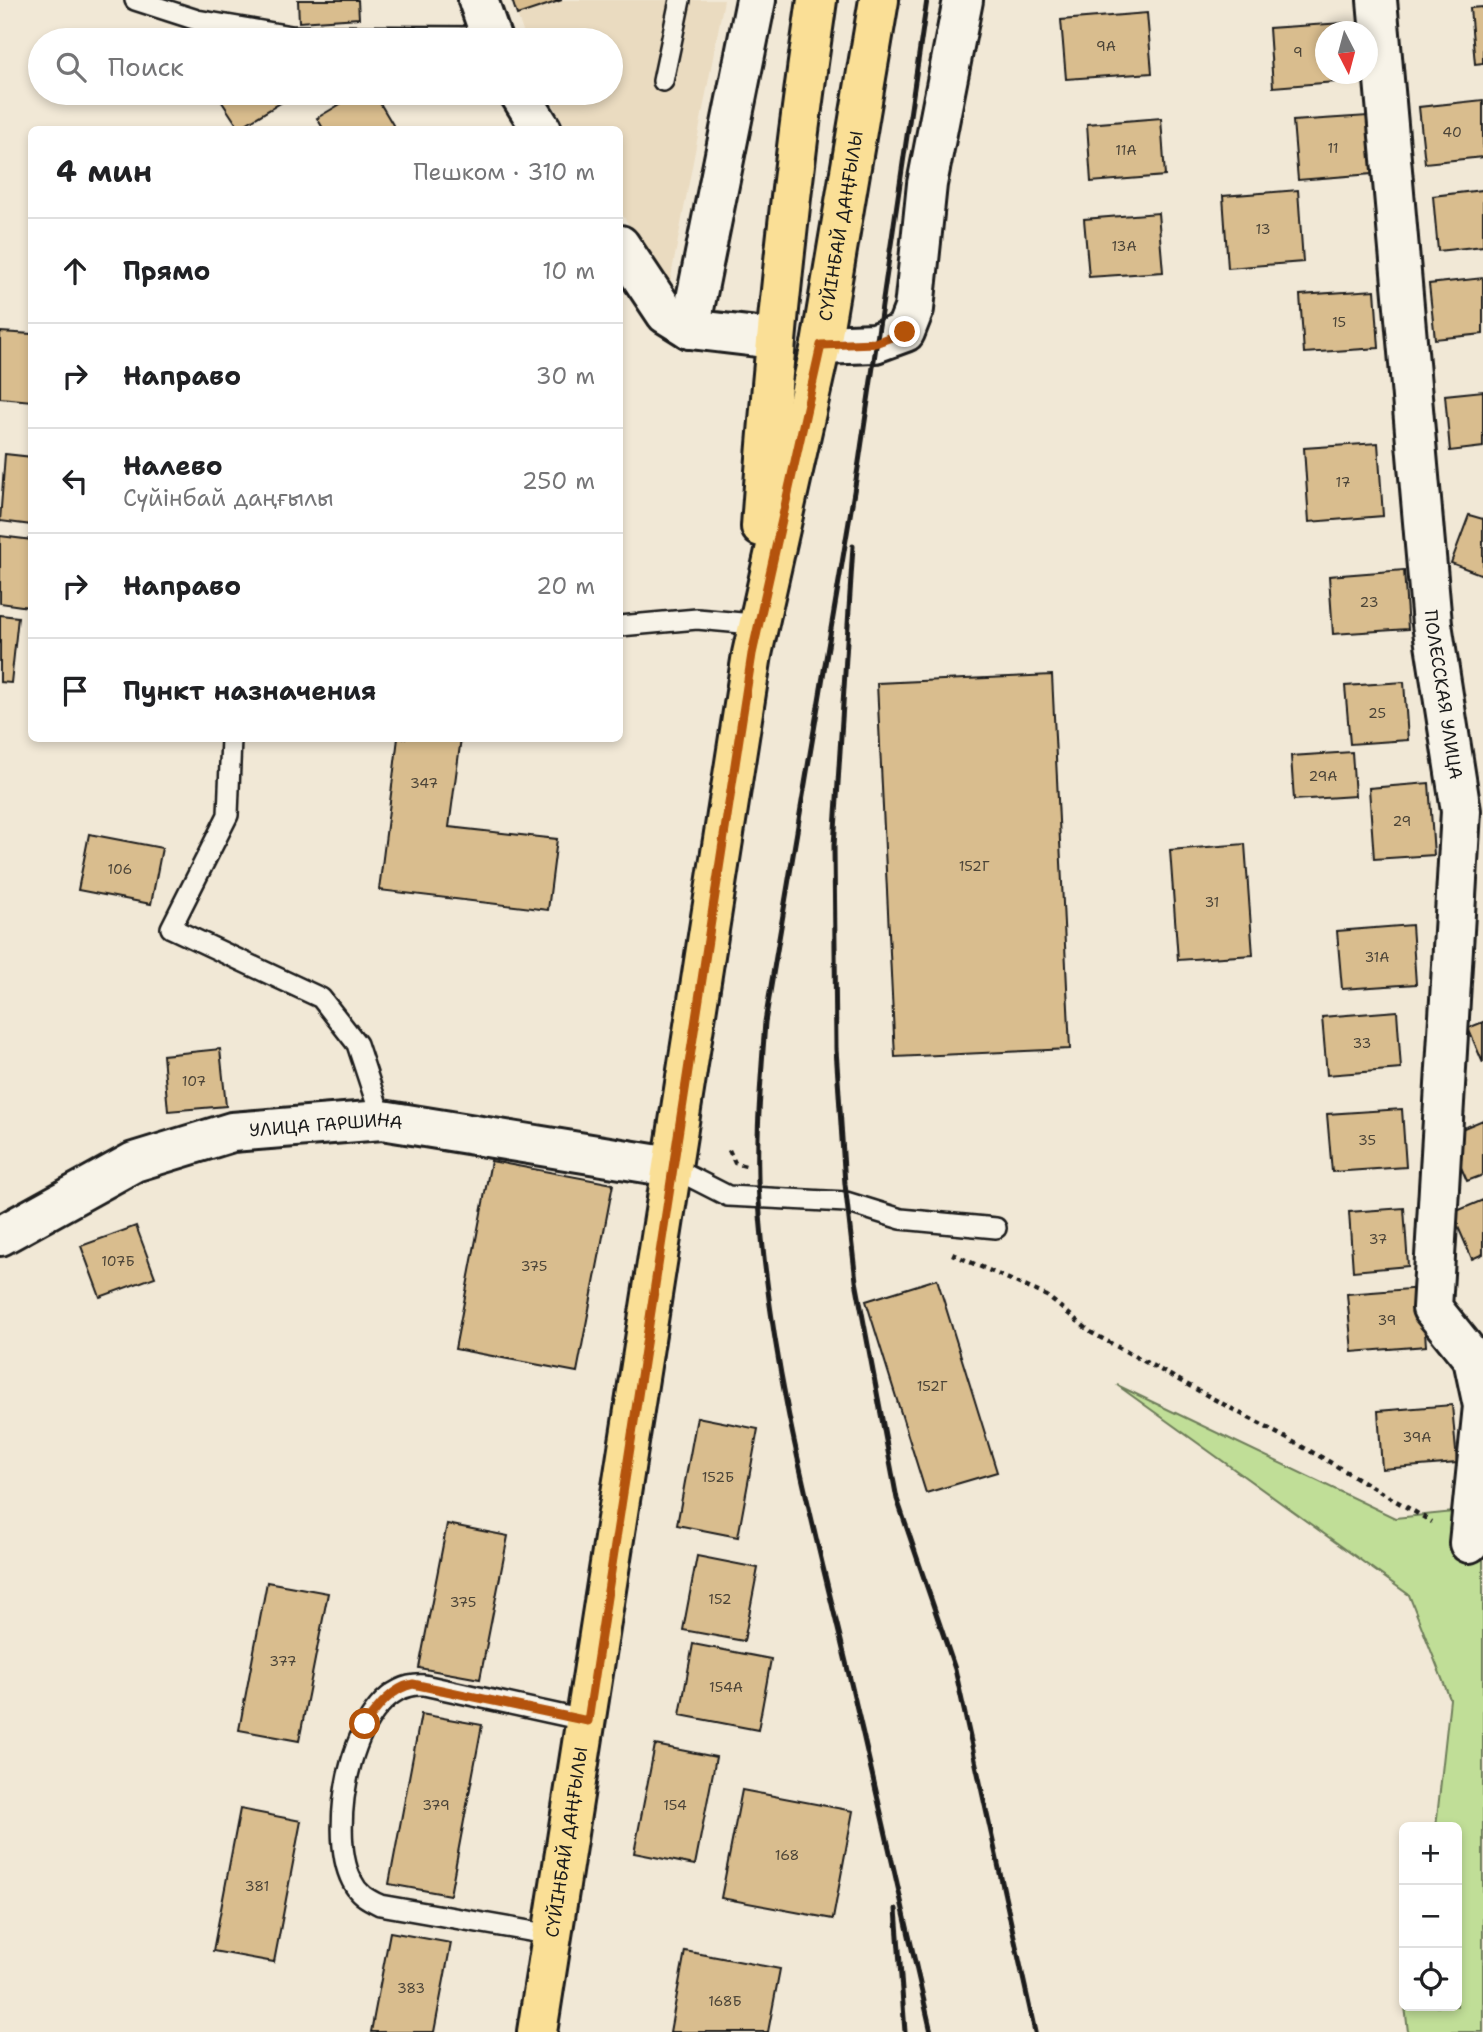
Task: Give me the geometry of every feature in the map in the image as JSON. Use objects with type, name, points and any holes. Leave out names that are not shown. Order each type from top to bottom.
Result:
[{"type":"main road","name":"СҮЙІНБАЙ ДАҢҒЫЛЫ","points":[[752,639],[774,339],[796,143],[817,0]]},
{"type":"main road","name":"СҮЙІНБАЙ ДАҢҒЫЛЫ","points":[[537,2032],[588,1721],[752,639],[821,345],[856,152],[879,0]]},
{"type":"street","points":[[478,0],[488,28]]},
{"type":"street","points":[[690,329],[755,0]]},
{"type":"street","points":[[821,345],[875,343],[895,336],[905,332],[915,309],[926,184],[963,0]]},
{"type":"street","name":"ПОЛЕССКАЯ УЛИЦА","points":[[1377,0],[1432,624],[1461,811],[1432,1308],[1473,1359],[1483,1406],[1468,1543]]},
{"type":"street","points":[[526,105],[540,126]]},
{"type":"street","points":[[623,250],[666,314],[690,329],[774,339]]},
{"type":"street","name":"УЛИЦА ГАРШИНА","points":[[0,1236],[134,1162],[232,1132],[382,1120],[671,1167]]},
{"type":"lane","points":[[135,0],[197,20],[244,28]]},
{"type":"lane","points":[[663,81],[680,0]]},
{"type":"lane","points":[[623,626],[697,619],[752,639]]},
{"type":"lane","points":[[231,742],[228,815],[171,928],[321,998],[357,1044],[382,1120]]},
{"type":"lane","points":[[671,1167],[728,1196],[846,1202],[901,1219],[996,1228]]},
{"type":"lane","points":[[552,1935],[380,1905],[364,1898],[351,1881],[346,1861],[342,1822],[346,1794],[352,1762],[365,1724],[378,1707],[402,1686],[424,1685],[588,1721]]},
{"type":"path","points":[[729,1150],[735,1163],[759,1170]]},
{"type":"path","points":[[901,1219],[917,1239],[1046,1296],[1092,1333],[1321,1457],[1468,1543]]},
{"type":"shaded area","points":[[512,0],[724,0],[669,287],[623,216],[623,126],[565,126],[554,105],[623,105],[623,28],[522,28]]},
{"type":"green space","points":[[1117,1385],[1395,1518],[1483,1509],[1483,2032],[1408,2032],[1406,2011],[1462,2011],[1462,1822],[1437,1822],[1450,1699],[1409,1595]]},
{"type":"building","points":[[298,0],[358,0],[359,18],[299,22]]},
{"type":"building","points":[[512,0],[562,0],[517,15]]},
{"type":"building","points":[[1483,7],[1483,63],[1475,64],[1470,8]]},
{"type":"building","points":[[1147,13],[1152,73],[1066,79],[1061,20]]},
{"type":"building","points":[[1315,25],[1315,84],[1273,87],[1269,28]]},
{"type":"building","points":[[1483,100],[1483,157],[1425,163],[1419,107]]},
{"type":"building","points":[[224,105],[277,105],[242,126],[238,126]]},
{"type":"building","points":[[339,105],[381,105],[394,126],[322,126],[317,118]]},
{"type":"building","points":[[1368,116],[1372,174],[1298,180],[1293,121]]},
{"type":"building","points":[[1161,118],[1165,176],[1091,182],[1087,124]]},
{"type":"building","points":[[1298,190],[1303,262],[1228,268],[1223,196]]},
{"type":"building","points":[[1483,190],[1483,246],[1438,251],[1433,196]]},
{"type":"building","points":[[1158,213],[1163,272],[1089,277],[1084,219]]},
{"type":"building","points":[[1483,278],[1483,334],[1435,339],[1429,284]]},
{"type":"building","points":[[1375,290],[1379,348],[1304,353],[1300,295]]},
{"type":"building","points":[[0,332],[28,334],[28,401],[0,398]]},
{"type":"building","points":[[1483,391],[1483,447],[1450,451],[1445,395]]},
{"type":"building","points":[[1378,443],[1383,516],[1309,522],[1304,448]]},
{"type":"building","points":[[5,454],[28,457],[28,524],[0,521]]},
{"type":"building","points":[[1469,515],[1483,519],[1483,575],[1451,563]]},
{"type":"building","points":[[0,536],[28,540],[28,607],[0,603]]},
{"type":"building","points":[[1404,570],[1408,629],[1333,634],[1329,576]]},
{"type":"building","points":[[0,615],[18,617],[11,683],[0,682]]},
{"type":"building","points":[[1052,675],[1070,1049],[895,1057],[877,683]]},
{"type":"building","points":[[1404,682],[1408,740],[1350,744],[1345,686]]},
{"type":"building","points":[[398,742],[460,742],[449,827],[557,839],[548,910],[379,890]]},
{"type":"building","points":[[1352,752],[1355,796],[1294,800],[1291,756]]},
{"type":"building","points":[[1429,783],[1434,855],[1374,859],[1369,788]]},
{"type":"building","points":[[89,834],[162,848],[151,904],[78,890]]},
{"type":"building","points":[[1245,844],[1253,955],[1178,960],[1170,850]]},
{"type":"building","points":[[1412,925],[1416,984],[1342,989],[1337,931]]},
{"type":"building","points":[[1397,1011],[1401,1069],[1327,1075],[1322,1017]]},
{"type":"building","points":[[1483,1022],[1483,1063],[1468,1028]]},
{"type":"building","points":[[220,1049],[226,1106],[168,1111],[163,1055]]},
{"type":"building","points":[[1402,1109],[1406,1167],[1332,1172],[1327,1114]]},
{"type":"building","points":[[1483,1120],[1483,1175],[1467,1181],[1447,1135]]},
{"type":"building","points":[[491,1161],[613,1184],[577,1372],[455,1349]]},
{"type":"building","points":[[1483,1200],[1483,1254],[1472,1259],[1452,1213]]},
{"type":"building","points":[[1404,1208],[1408,1266],[1353,1271],[1349,1212]]},
{"type":"building","points":[[136,1226],[155,1277],[100,1297],[81,1246]]},
{"type":"building","points":[[937,1279],[997,1472],[926,1493],[866,1301]]},
{"type":"building","points":[[1422,1288],[1426,1346],[1352,1352],[1347,1294]]},
{"type":"building","points":[[1452,1405],[1457,1463],[1382,1469],[1378,1411]]},
{"type":"building","points":[[697,1417],[758,1429],[738,1537],[677,1525]]},
{"type":"building","points":[[447,1524],[508,1536],[480,1679],[419,1668]]},
{"type":"building","points":[[697,1556],[758,1568],[744,1641],[683,1630]]},
{"type":"building","points":[[267,1582],[328,1593],[299,1741],[239,1730]]},
{"type":"building","points":[[693,1644],[771,1659],[758,1730],[680,1715]]},
{"type":"building","points":[[421,1714],[482,1725],[450,1895],[389,1884]]},
{"type":"building","points":[[655,1745],[716,1757],[695,1865],[634,1853]]},
{"type":"building","points":[[742,1790],[853,1811],[833,1919],[721,1898]]},
{"type":"building","points":[[240,1809],[301,1821],[274,1962],[213,1951]]},
{"type":"building","points":[[390,1932],[451,1943],[434,2032],[371,2032]]},
{"type":"building","points":[[685,1951],[780,1969],[768,2032],[670,2032]]},
{"type":"railway","points":[[927,0],[859,462],[765,1022],[758,1156],[764,1257],[790,1422],[931,2032]]},
{"type":"railway","points":[[853,546],[834,846],[836,1049],[845,1184],[856,1281],[897,1499],[955,1669],[1035,2032]]},
{"type":"railway","points":[[896,1909],[905,2032]]},
{"type":"route","points":[[365,1724],[393,1693],[402,1686],[413,1684],[588,1721],[752,654],[821,345],[875,343],[905,332]]}]
